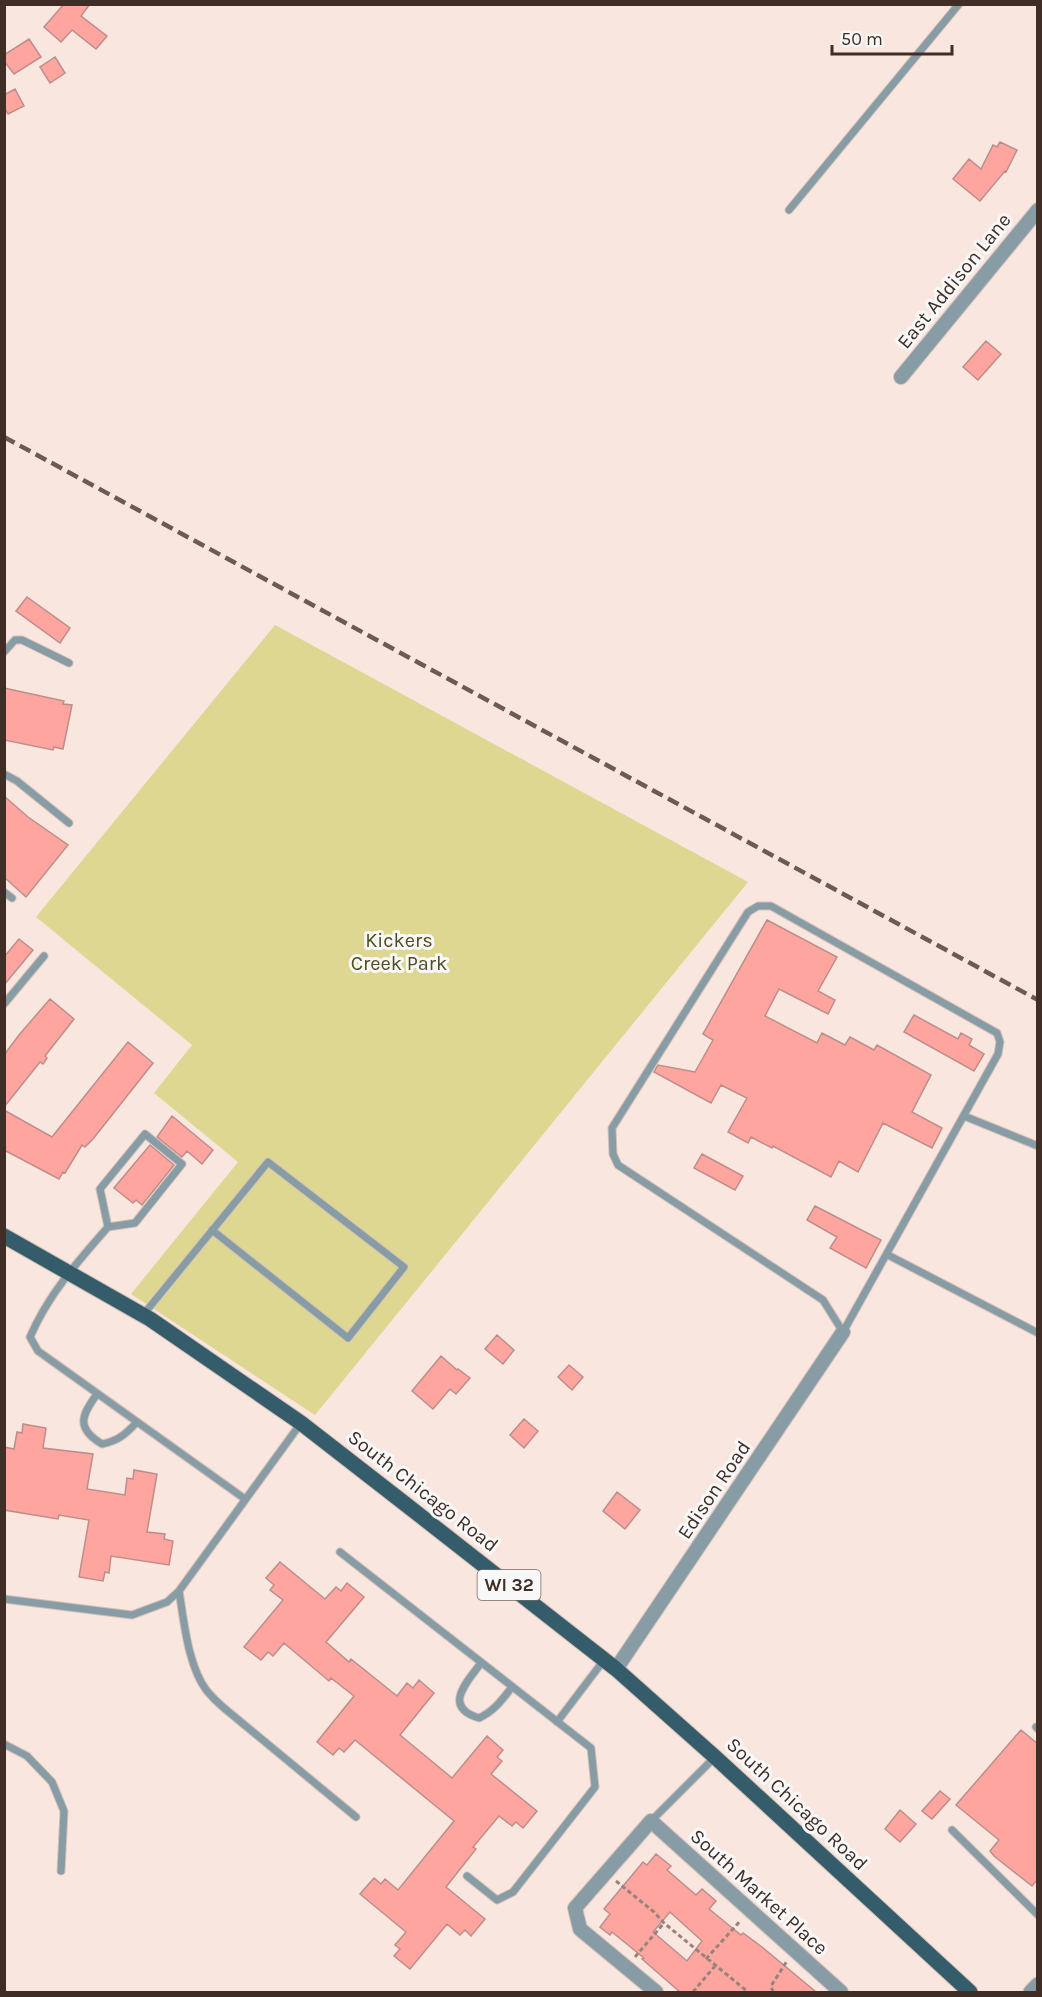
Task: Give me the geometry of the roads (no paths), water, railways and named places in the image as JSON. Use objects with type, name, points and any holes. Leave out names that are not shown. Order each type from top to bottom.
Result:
[{"type":"main road","name":"South Chicago Road","points":[[4,1236],[143,1315],[301,1423],[610,1665],[715,1757],[970,1992]]},
{"type":"street","name":"East Addison Lane","points":[[901,377],[1038,210]]},
{"type":"street","name":"Edison Road","points":[[610,1665],[843,1332]]},
{"type":"street","points":[[651,1821],[575,1908],[580,1929],[656,1992]]},
{"type":"street","name":"South Market Place","points":[[651,1821],[841,1992]]},
{"type":"street","points":[[1031,1992],[1038,1985]]},
{"type":"lane","points":[[789,210],[958,4]]},
{"type":"lane","points":[[4,652],[15,640],[22,640],[69,663]]},
{"type":"lane","points":[[4,774],[17,781],[69,823]]},
{"type":"lane","points":[[4,892],[12,898]]},
{"type":"lane","points":[[758,906],[771,906],[997,1033],[1000,1042],[998,1054],[964,1116],[843,1332],[823,1300],[618,1165],[613,1154],[612,1128],[748,912],[758,906]]},
{"type":"lane","points":[[4,1004],[44,956]]},
{"type":"lane","points":[[964,1116],[1038,1146]]},
{"type":"lane","points":[[108,1227],[100,1189],[145,1134],[182,1164],[135,1223],[108,1227],[68,1272],[30,1337],[38,1351],[245,1499]]},
{"type":"lane","points":[[143,1315],[212,1230],[268,1162],[404,1267],[348,1338],[212,1230]]},
{"type":"lane","points":[[888,1255],[1038,1333]]},
{"type":"lane","points":[[97,1394],[85,1411],[84,1424],[92,1438],[102,1444],[116,1441],[128,1433],[137,1422]]},
{"type":"lane","points":[[4,1599],[132,1615],[167,1602],[179,1591],[301,1423]]},
{"type":"lane","points":[[340,1552],[591,1748],[595,1787],[513,1892],[497,1900],[467,1876]]},
{"type":"lane","points":[[179,1591],[194,1666],[206,1690],[224,1708],[356,1817]]},
{"type":"lane","points":[[481,1663],[460,1691],[463,1709],[470,1715],[479,1718],[488,1713],[497,1706],[512,1687]]},
{"type":"lane","points":[[557,1722],[610,1665]]},
{"type":"lane","points":[[4,1744],[27,1756],[52,1782],[64,1811],[61,1871]]},
{"type":"lane","points":[[651,1821],[715,1757]]},
{"type":"lane","points":[[952,1830],[1038,1915]]},
{"type":"railway","points":[[4,437],[1038,1000]]},
{"type":"park label","name":"Kickers Creek Park","points":[[399,952]]}]
